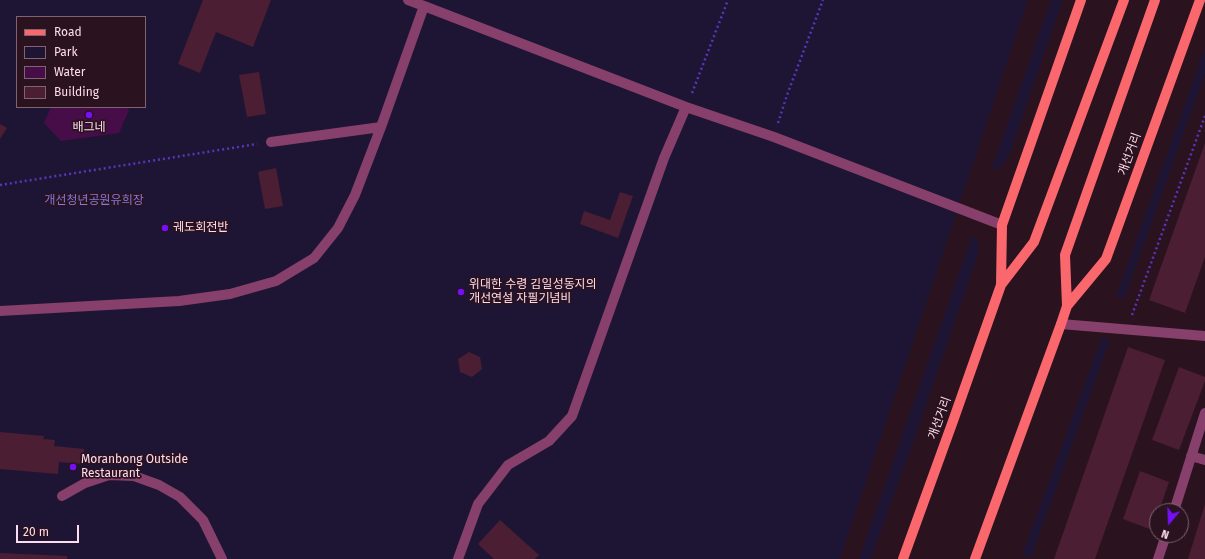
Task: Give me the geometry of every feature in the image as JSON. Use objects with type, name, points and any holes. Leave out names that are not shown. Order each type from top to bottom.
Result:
[{"type":"main road","name":"개선거리","points":[[1001,285],[1002,225],[1081,0]]},
{"type":"main road","name":"개선거리","points":[[903,559],[1001,285],[1034,242],[1124,0]]},
{"type":"main road","name":"개선거리","points":[[976,559],[1067,306],[1065,255],[1155,0]]},
{"type":"main road","name":"개선거리","points":[[1067,306],[1106,260],[1200,0]]},
{"type":"street","points":[[408,0],[686,107],[774,137],[1002,225]]},
{"type":"street","points":[[0,311],[179,301],[230,294],[276,280],[314,258],[338,228],[355,195],[424,6]]},
{"type":"street","points":[[458,559],[478,504],[508,465],[549,441],[572,416],[661,166],[686,107]]},
{"type":"street","points":[[271,142],[381,127]]},
{"type":"street","points":[[1061,324],[1205,336]]},
{"type":"street","points":[[1176,503],[1205,413]]},
{"type":"street","points":[[1191,456],[1205,460]]},
{"type":"street","points":[[62,496],[85,483],[109,475],[134,476],[159,485],[180,497],[203,520],[222,559]]},
{"type":"street","points":[[1158,559],[1163,543]]},
{"type":"path","points":[[686,107],[728,0]]},
{"type":"path","points":[[774,137],[787,95],[823,0]]},
{"type":"path","points":[[1126,330],[1205,116]]},
{"type":"path","points":[[0,185],[271,142]]},
{"type":"green space","name":"개선청년공원유희장","points":[[0,0],[1028,0],[840,559],[0,559]]},
{"type":"green space","points":[[1051,0],[1063,0],[1009,156],[1000,167],[991,170]]},
{"type":"green space","points":[[1205,48],[1205,74],[1124,299],[1116,297]]},
{"type":"green space","points":[[972,235],[978,241],[979,252],[919,426],[871,559],[859,559]]},
{"type":"green space","points":[[1102,337],[1110,340],[1031,558],[1022,555]]},
{"type":"water","points":[[51,108],[127,108],[129,110],[119,133],[61,141],[44,123]]},
{"type":"building","points":[[203,0],[271,0],[253,47],[216,32],[200,73],[178,64]]},
{"type":"building","points":[[259,72],[266,114],[247,117],[239,75]]},
{"type":"building","points":[[0,124],[7,128],[0,139]]},
{"type":"building","points":[[1205,143],[1205,257],[1185,313],[1149,300]]},
{"type":"building","points":[[276,168],[283,206],[265,209],[258,172]]},
{"type":"building","points":[[620,192],[633,196],[618,238],[580,224],[584,211],[610,220]]},
{"type":"building","points":[[1128,347],[1165,360],[1095,559],[1054,559]]},
{"type":"building","points":[[469,352],[480,357],[482,369],[472,377],[460,372],[458,359]]},
{"type":"building","points":[[1179,367],[1205,377],[1205,381],[1179,450],[1152,440]]},
{"type":"building","points":[[0,432],[44,436],[43,439],[55,440],[54,446],[84,449],[83,464],[59,462],[58,474],[0,469]]},
{"type":"building","points":[[1140,471],[1169,482],[1162,503],[1149,503],[1149,529],[1123,519]]},
{"type":"building","points":[[1205,504],[1205,559],[1188,559]]},
{"type":"building","points":[[500,520],[539,555],[535,559],[494,559],[478,544]]},
{"type":"building","points":[[0,553],[67,556],[67,559],[0,559]]},
{"type":"place","name":"배그네","points":[[89,115]]},
{"type":"place","name":"궤도회전반","points":[[165,228]]},
{"type":"place","name":"위대한 수령 김일성동지의 개선연설 자필기념비","points":[[461,292]]},
{"type":"place","name":"Moranbong Outside Restaurant","points":[[73,467]]}]
